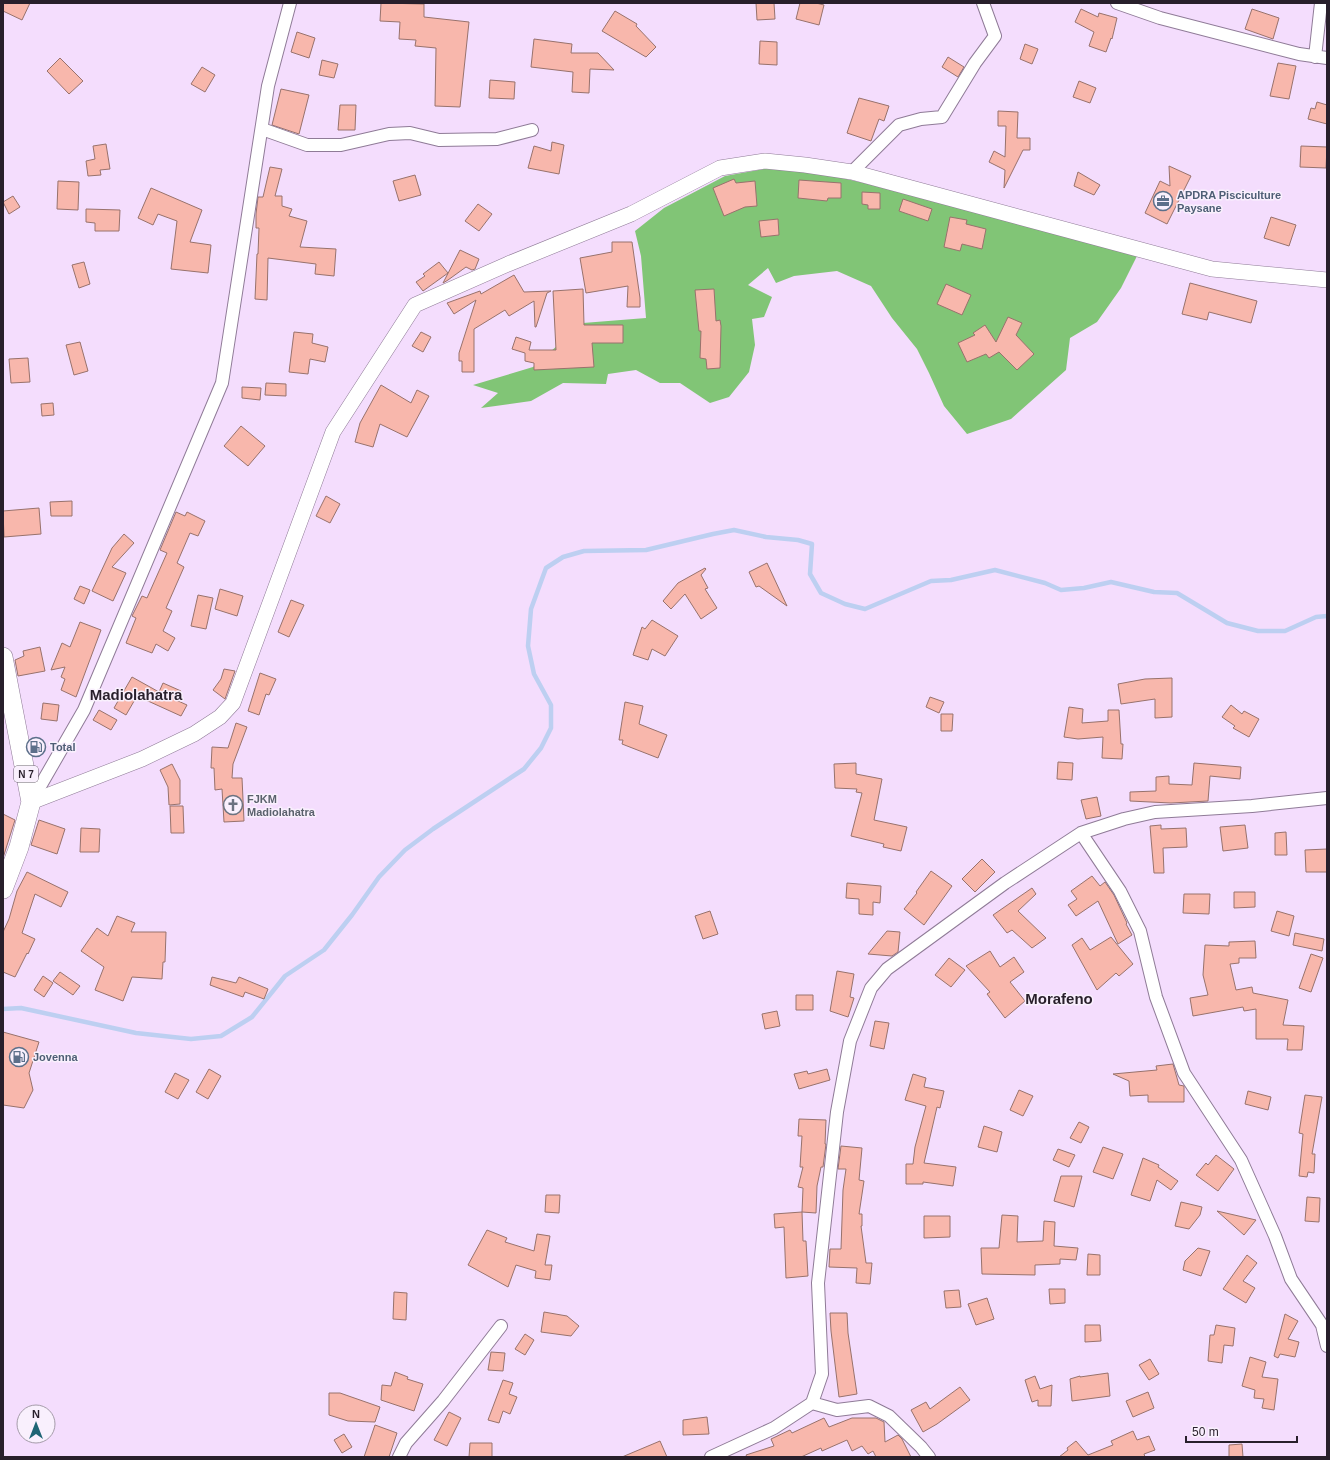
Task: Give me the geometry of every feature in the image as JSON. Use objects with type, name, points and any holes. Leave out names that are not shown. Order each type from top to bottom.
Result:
[{"type":"main road","name":"N 7","points":[[3,657],[31,802],[19,847],[3,889]]},
{"type":"street","points":[[31,802],[84,710],[222,383],[268,86],[290,3]]},
{"type":"street","points":[[852,172],[899,125],[921,119],[942,117],[975,63],[995,36],[983,3]]},
{"type":"street","points":[[1116,3],[1160,18],[1321,58],[1321,3]]},
{"type":"street","points":[[262,130],[307,145],[341,145],[389,134],[410,133],[439,140],[497,139],[532,130]]},
{"type":"street","points":[[31,802],[142,759],[194,734],[220,718],[232,703],[333,432],[415,305],[508,264],[632,214],[720,168],[765,161],[852,172],[1212,269],[1327,280]]},
{"type":"street","points":[[711,1457],[774,1428],[812,1402],[822,1374],[818,1283],[837,1112],[850,1041],[871,988],[887,969],[1005,883],[1081,833],[1124,819],[1155,812],[1252,806],[1327,798]]},
{"type":"street","points":[[1081,833],[1120,891],[1140,931],[1156,997],[1184,1073],[1241,1160],[1276,1236],[1291,1279],[1322,1324],[1327,1346]]},
{"type":"street","points":[[399,1457],[406,1443],[443,1401],[501,1326]]},
{"type":"street","points":[[812,1402],[837,1410],[869,1406],[889,1416],[921,1447],[929,1457]]},
{"type":"green space","points":[[764,169],[807,170],[864,183],[1137,256],[1121,288],[1097,322],[1070,338],[1066,370],[1011,419],[967,434],[944,406],[917,349],[892,318],[871,286],[837,271],[794,276],[776,283],[768,268],[748,285],[772,297],[764,317],[752,319],[755,345],[749,372],[729,397],[710,403],[680,383],[660,383],[636,370],[608,374],[606,384],[563,383],[531,401],[481,408],[498,393],[473,385],[533,367],[583,323],[646,318],[641,256],[635,231],[664,208],[725,176]]},
{"type":"building","points":[[3,3],[30,3],[22,20],[3,11]]},
{"type":"building","points":[[381,3],[424,4],[424,17],[469,22],[460,107],[435,106],[436,48],[415,46],[416,40],[399,39],[400,22],[380,21]]},
{"type":"building","points":[[756,3],[774,3],[775,19],[757,20]]},
{"type":"building","points":[[800,3],[816,3],[824,5],[819,25],[796,19]]},
{"type":"building","points":[[1081,9],[1098,17],[1099,13],[1117,18],[1112,39],[1111,38],[1106,52],[1089,46],[1094,32],[1075,22]]},
{"type":"building","points":[[1252,9],[1279,18],[1273,39],[1245,29]]},
{"type":"building","points":[[615,11],[637,24],[636,26],[656,47],[646,57],[602,31]]},
{"type":"building","points":[[297,32],[315,38],[309,58],[291,52]]},
{"type":"building","points":[[534,39],[572,44],[571,53],[598,53],[614,70],[590,69],[589,93],[572,92],[573,72],[531,67]]},
{"type":"building","points":[[760,41],[777,42],[777,65],[759,64]]},
{"type":"building","points":[[1025,44],[1038,49],[1032,64],[1020,59]]},
{"type":"building","points":[[948,57],[964,67],[958,77],[942,67]]},
{"type":"building","points":[[60,58],[83,81],[69,94],[47,71]]},
{"type":"building","points":[[322,60],[338,64],[334,78],[319,75]]},
{"type":"building","points":[[1278,63],[1296,66],[1289,99],[1270,96]]},
{"type":"building","points":[[202,67],[215,75],[205,92],[191,84]]},
{"type":"building","points":[[490,80],[515,82],[514,99],[489,98]]},
{"type":"building","points":[[1079,81],[1096,88],[1090,103],[1073,97]]},
{"type":"building","points":[[281,89],[309,95],[299,134],[272,125]]},
{"type":"building","points":[[859,98],[889,106],[884,121],[879,119],[871,141],[847,133]]},
{"type":"building","points":[[1317,102],[1327,105],[1327,124],[1308,119],[1311,108],[1315,109]]},
{"type":"building","points":[[340,105],[356,105],[355,130],[338,130]]},
{"type":"building","points":[[998,111],[1018,112],[1017,138],[1030,138],[1030,150],[1023,150],[1004,188],[1005,170],[989,162],[994,151],[1005,157],[1006,126],[998,126]]},
{"type":"building","points":[[552,142],[564,145],[559,174],[528,168],[534,146],[551,151]]},
{"type":"building","points":[[106,144],[110,169],[100,170],[101,175],[88,176],[86,161],[95,159],[93,146]]},
{"type":"building","points":[[1301,146],[1327,147],[1326,168],[1300,167]]},
{"type":"building","points":[[1169,166],[1191,176],[1167,224],[1145,213],[1160,181],[1170,186]]},
{"type":"building","points":[[270,167],[282,169],[275,196],[282,196],[282,206],[292,209],[289,216],[307,221],[300,247],[336,249],[334,276],[315,274],[316,264],[268,258],[267,300],[255,299],[259,228],[256,228],[256,214],[258,197],[263,197]]},
{"type":"building","points":[[1078,172],[1100,185],[1094,195],[1074,186]]},
{"type":"building","points":[[415,175],[421,195],[399,201],[393,181]]},
{"type":"building","points":[[734,179],[736,183],[755,181],[757,206],[745,207],[724,216],[713,188]]},
{"type":"building","points":[[799,180],[841,183],[841,198],[828,198],[827,201],[798,198]]},
{"type":"building","points":[[58,181],[79,182],[78,210],[57,209]]},
{"type":"building","points":[[151,188],[202,210],[190,242],[211,245],[208,273],[171,269],[177,221],[158,214],[153,225],[138,218]]},
{"type":"building","points":[[862,192],[880,193],[880,209],[868,209],[868,205],[862,204]]},
{"type":"building","points":[[13,196],[20,207],[9,214],[3,202]]},
{"type":"building","points":[[903,199],[932,209],[928,221],[899,211]]},
{"type":"building","points":[[478,204],[492,214],[479,231],[465,221]]},
{"type":"building","points":[[86,209],[120,210],[119,231],[95,231],[95,223],[86,222]]},
{"type":"building","points":[[950,217],[967,220],[966,224],[986,229],[982,249],[962,244],[960,251],[944,247]]},
{"type":"building","points":[[1271,217],[1296,225],[1289,246],[1264,238]]},
{"type":"building","points":[[778,219],[779,235],[761,237],[759,221]]},
{"type":"building","points":[[612,242],[632,242],[640,307],[627,307],[628,286],[586,293],[580,258],[612,252]]},
{"type":"building","points":[[460,250],[479,259],[475,269],[472,270],[466,267],[443,283]]},
{"type":"building","points":[[84,262],[90,284],[79,288],[72,265]]},
{"type":"building","points":[[439,262],[448,273],[423,291],[416,282],[425,276],[423,274]]},
{"type":"building","points":[[514,275],[524,292],[551,291],[547,293],[536,327],[534,301],[509,316],[505,310],[474,329],[474,372],[462,372],[462,361],[459,361],[459,353],[476,300],[454,314],[447,303],[480,291],[481,294]]},
{"type":"building","points":[[1190,283],[1257,301],[1251,323],[1209,312],[1207,320],[1182,314]]},
{"type":"building","points":[[946,284],[971,295],[962,315],[937,304]]},
{"type":"building","points":[[583,289],[584,325],[623,325],[623,343],[592,343],[594,367],[534,370],[534,363],[525,361],[525,353],[512,349],[516,337],[531,342],[529,350],[556,350],[553,291]]},
{"type":"building","points":[[714,289],[716,321],[720,320],[721,326],[720,368],[707,369],[706,359],[700,358],[701,331],[699,331],[695,290]]},
{"type":"building","points":[[1008,317],[1022,323],[1016,335],[1034,354],[1017,370],[999,352],[989,358],[986,354],[967,362],[958,343],[975,335],[973,333],[985,325],[996,342]]},
{"type":"building","points":[[294,332],[313,334],[312,343],[328,347],[325,362],[310,359],[308,374],[289,372]]},
{"type":"building","points":[[421,332],[431,337],[423,352],[412,346]]},
{"type":"building","points":[[80,342],[88,371],[74,375],[66,345]]},
{"type":"building","points":[[28,358],[30,382],[11,383],[9,359]]},
{"type":"building","points":[[266,383],[286,384],[286,396],[265,395]]},
{"type":"building","points":[[381,385],[411,403],[417,390],[429,396],[407,437],[380,424],[373,447],[355,442],[360,423]]},
{"type":"building","points":[[242,387],[261,388],[260,400],[242,398]]},
{"type":"building","points":[[53,403],[54,415],[42,416],[41,404]]},
{"type":"building","points":[[241,426],[265,446],[248,466],[224,446]]},
{"type":"building","points":[[326,496],[340,504],[330,523],[316,516]]},
{"type":"building","points":[[72,501],[72,516],[51,516],[50,502]]},
{"type":"building","points":[[39,508],[41,534],[4,537],[3,511]]},
{"type":"building","points":[[176,512],[185,516],[187,512],[205,521],[198,536],[190,533],[177,563],[184,567],[166,608],[172,611],[163,631],[175,638],[168,651],[156,644],[152,653],[126,643],[136,618],[132,616],[142,596],[147,598],[167,553],[160,550]]},
{"type":"building","points":[[124,534],[134,543],[112,567],[126,573],[113,601],[92,591],[112,548]]},
{"type":"building","points":[[767,563],[787,606],[759,586],[756,587],[749,572]]},
{"type":"building","points":[[705,568],[706,569],[701,575],[708,588],[705,589],[717,608],[701,619],[685,594],[671,609],[663,601],[678,583]]},
{"type":"building","points":[[80,586],[90,590],[84,604],[74,599]]},
{"type":"building","points":[[220,589],[243,596],[237,616],[215,609]]},
{"type":"building","points":[[198,595],[213,598],[206,629],[191,626]]},
{"type":"building","points":[[291,600],[304,605],[289,637],[278,632]]},
{"type":"building","points":[[652,620],[678,636],[665,656],[652,649],[648,660],[633,655],[642,627],[645,629]]},
{"type":"building","points":[[80,622],[101,630],[76,697],[61,690],[65,679],[61,677],[65,667],[51,670],[62,643],[70,647]]},
{"type":"building","points":[[40,647],[45,671],[18,676],[15,660],[24,656],[23,651]]},
{"type":"building","points":[[224,669],[235,671],[225,699],[213,690],[221,679]]},
{"type":"building","points":[[260,673],[276,679],[269,695],[266,694],[259,715],[248,711]]},
{"type":"building","points":[[132,677],[159,692],[163,683],[181,691],[176,700],[187,705],[181,716],[137,696],[126,715],[114,708]]},
{"type":"building","points":[[1172,678],[1172,717],[1155,718],[1155,699],[1121,704],[1118,684],[1145,679]]},
{"type":"building","points":[[930,697],[944,702],[939,713],[926,707]]},
{"type":"building","points":[[625,702],[643,706],[639,724],[667,735],[658,758],[622,744],[623,740],[619,740]]},
{"type":"building","points":[[43,703],[59,705],[57,721],[41,719]]},
{"type":"building","points":[[1231,705],[1242,714],[1244,711],[1259,719],[1249,737],[1233,728],[1235,726],[1222,717]]},
{"type":"building","points":[[1069,707],[1083,709],[1082,723],[1108,721],[1108,710],[1119,710],[1121,744],[1123,744],[1122,759],[1102,758],[1103,737],[1078,739],[1064,737]]},
{"type":"building","points":[[99,710],[117,720],[111,730],[93,720]]},
{"type":"building","points":[[941,714],[953,714],[952,731],[941,731]]},
{"type":"building","points":[[236,723],[247,727],[233,764],[232,778],[242,778],[244,821],[224,822],[222,789],[215,790],[214,768],[211,768],[212,747],[228,748]]},
{"type":"building","points":[[1058,762],[1073,763],[1072,780],[1057,779]]},
{"type":"building","points":[[856,763],[856,774],[882,779],[874,820],[907,827],[901,851],[883,847],[884,844],[851,836],[862,793],[856,792],[857,789],[835,788],[834,764]]},
{"type":"building","points":[[1194,763],[1241,767],[1240,779],[1210,776],[1208,801],[1171,803],[1130,801],[1130,792],[1156,791],[1156,777],[1169,776],[1169,784],[1192,785]]},
{"type":"building","points":[[172,764],[180,780],[180,804],[169,805],[168,787],[160,770]]},
{"type":"building","points":[[1097,797],[1101,816],[1086,819],[1081,800]]},
{"type":"building","points":[[170,806],[183,806],[184,833],[171,833]]},
{"type":"building","points":[[3,814],[15,820],[3,858]]},
{"type":"building","points":[[39,820],[65,829],[57,854],[31,845]]},
{"type":"building","points":[[1161,825],[1161,829],[1186,828],[1187,847],[1163,848],[1164,873],[1154,873],[1150,826]]},
{"type":"building","points":[[1245,825],[1248,848],[1223,851],[1220,827]]},
{"type":"building","points":[[81,828],[100,829],[99,852],[80,852]]},
{"type":"building","points":[[1286,832],[1287,855],[1275,855],[1275,833]]},
{"type":"building","points":[[1327,849],[1327,872],[1306,872],[1305,850]]},
{"type":"building","points":[[982,859],[995,872],[975,892],[962,879]]},
{"type":"building","points":[[931,871],[952,886],[924,925],[904,909],[917,893],[916,892]]},
{"type":"building","points":[[27,872],[68,892],[61,907],[35,894],[22,933],[35,939],[15,977],[3,972],[3,932],[9,919],[17,891]]},
{"type":"building","points":[[1092,876],[1100,886],[1105,882],[1114,895],[1132,935],[1118,944],[1098,901],[1076,916],[1068,905],[1077,899],[1071,891]]},
{"type":"building","points":[[847,883],[881,886],[880,903],[873,902],[873,915],[859,914],[859,899],[846,898]]},
{"type":"building","points":[[1032,888],[1036,894],[1018,911],[1046,938],[1032,948],[1012,930],[1007,933],[993,915]]},
{"type":"building","points":[[1234,892],[1255,892],[1255,907],[1234,908]]},
{"type":"building","points":[[1184,894],[1210,894],[1209,914],[1183,913]]},
{"type":"building","points":[[710,911],[718,934],[703,939],[695,916]]},
{"type":"building","points":[[1277,911],[1294,916],[1289,936],[1271,931]]},
{"type":"building","points":[[117,916],[135,923],[131,932],[166,932],[165,962],[163,962],[162,979],[132,977],[123,1001],[95,990],[104,967],[81,951],[97,928],[108,936]]},
{"type":"building","points":[[887,931],[900,932],[898,952],[892,956],[868,954]]},
{"type":"building","points":[[1295,933],[1324,939],[1322,951],[1293,945]]},
{"type":"building","points":[[1111,937],[1133,964],[1119,976],[1116,973],[1097,990],[1072,945],[1082,938],[1090,950]]},
{"type":"building","points":[[1255,941],[1256,958],[1239,958],[1239,963],[1230,964],[1236,990],[1252,987],[1253,993],[1288,1000],[1283,1025],[1304,1026],[1302,1050],[1287,1050],[1288,1039],[1256,1039],[1256,1009],[1244,1011],[1243,1007],[1193,1016],[1190,998],[1208,995],[1203,975],[1205,945],[1229,946],[1229,942]]},
{"type":"building","points":[[990,951],[1000,967],[1014,957],[1024,972],[1010,982],[1025,1001],[1005,1018],[987,994],[990,992],[966,966]]},
{"type":"building","points":[[1311,954],[1323,958],[1311,992],[1299,988]]},
{"type":"building","points":[[949,958],[965,970],[951,987],[935,975]]},
{"type":"building","points":[[837,971],[854,974],[850,997],[854,998],[848,1017],[830,1011]]},
{"type":"building","points":[[60,972],[80,986],[73,995],[53,981]]},
{"type":"building","points":[[43,976],[53,983],[44,997],[34,990]]},
{"type":"building","points":[[212,977],[236,983],[239,977],[268,989],[264,999],[245,992],[243,997],[210,985]]},
{"type":"building","points":[[796,995],[813,995],[813,1010],[796,1010]]},
{"type":"building","points":[[777,1011],[780,1026],[765,1029],[762,1014]]},
{"type":"building","points":[[875,1021],[889,1023],[884,1049],[870,1046]]},
{"type":"building","name":"Jovenna","points":[[3,1032],[39,1042],[29,1073],[33,1090],[24,1108],[3,1105]]},
{"type":"building","points":[[1173,1064],[1179,1085],[1184,1086],[1184,1102],[1148,1102],[1148,1095],[1130,1096],[1129,1081],[1113,1074],[1157,1070],[1156,1066]]},
{"type":"building","points":[[209,1069],[221,1076],[208,1099],[196,1092]]},
{"type":"building","points":[[827,1069],[830,1080],[799,1089],[794,1074],[807,1071],[808,1074]]},
{"type":"building","points":[[175,1073],[189,1080],[178,1099],[165,1092]]},
{"type":"building","points":[[913,1074],[926,1078],[924,1087],[944,1091],[940,1108],[937,1107],[924,1163],[956,1167],[953,1186],[923,1182],[923,1184],[906,1184],[906,1164],[913,1164],[915,1147],[926,1106],[905,1100]]},
{"type":"building","points":[[1019,1090],[1033,1096],[1023,1116],[1010,1110]]},
{"type":"building","points":[[1248,1091],[1271,1097],[1268,1110],[1245,1104]]},
{"type":"building","points":[[1305,1095],[1322,1097],[1312,1154],[1315,1154],[1314,1173],[1308,1172],[1307,1177],[1299,1176],[1303,1134],[1299,1133]]},
{"type":"building","points":[[799,1119],[826,1120],[826,1144],[823,1167],[821,1167],[817,1186],[816,1213],[802,1212],[803,1188],[798,1187],[803,1167],[800,1167],[802,1136],[798,1136]]},
{"type":"building","points":[[1079,1122],[1089,1127],[1081,1143],[1070,1138]]},
{"type":"building","points":[[984,1126],[1002,1132],[997,1152],[978,1147]]},
{"type":"building","points":[[841,1146],[862,1148],[859,1180],[864,1181],[859,1214],[862,1214],[861,1226],[866,1263],[872,1263],[870,1284],[856,1283],[857,1268],[829,1267],[830,1249],[841,1249],[843,1190],[846,1169],[838,1169]]},
{"type":"building","points":[[1103,1147],[1123,1154],[1113,1179],[1093,1172]]},
{"type":"building","points":[[1058,1149],[1075,1155],[1069,1167],[1053,1160]]},
{"type":"building","points":[[1216,1155],[1234,1169],[1218,1191],[1196,1175],[1206,1163],[1208,1165]]},
{"type":"building","points":[[1143,1158],[1159,1165],[1158,1167],[1178,1181],[1171,1190],[1157,1180],[1150,1201],[1131,1195]]},
{"type":"building","points":[[1061,1176],[1082,1176],[1074,1207],[1054,1201]]},
{"type":"building","points":[[546,1195],[560,1195],[559,1213],[545,1212]]},
{"type":"building","points":[[1307,1197],[1320,1198],[1319,1222],[1305,1221]]},
{"type":"building","points":[[1181,1202],[1202,1207],[1200,1215],[1189,1229],[1175,1226]]},
{"type":"building","points":[[1217,1211],[1256,1220],[1244,1235]]},
{"type":"building","points":[[802,1212],[803,1241],[806,1241],[808,1276],[786,1278],[784,1227],[775,1228],[774,1214]]},
{"type":"building","points":[[1002,1215],[1018,1216],[1017,1242],[1043,1241],[1044,1221],[1055,1222],[1054,1246],[1078,1248],[1076,1260],[1060,1259],[1060,1264],[1035,1265],[1035,1275],[982,1274],[981,1248],[999,1248]]},
{"type":"building","points":[[924,1216],[950,1216],[950,1237],[924,1238]]},
{"type":"building","points":[[487,1230],[507,1238],[505,1242],[534,1251],[537,1234],[550,1236],[545,1265],[552,1265],[550,1280],[535,1278],[536,1271],[516,1265],[508,1287],[468,1265]]},
{"type":"building","points":[[1198,1248],[1210,1251],[1201,1276],[1183,1270],[1185,1261]]},
{"type":"building","points":[[1088,1254],[1100,1255],[1100,1275],[1087,1275]]},
{"type":"building","points":[[1247,1255],[1257,1263],[1243,1281],[1255,1288],[1246,1303],[1223,1289]]},
{"type":"building","points":[[1049,1289],[1065,1289],[1065,1303],[1050,1304]]},
{"type":"building","points":[[959,1290],[961,1307],[946,1308],[944,1291]]},
{"type":"building","points":[[394,1292],[407,1293],[406,1320],[393,1319]]},
{"type":"building","points":[[987,1298],[994,1319],[976,1325],[968,1304]]},
{"type":"building","points":[[544,1312],[567,1316],[579,1326],[571,1336],[541,1332]]},
{"type":"building","points":[[830,1313],[847,1313],[848,1333],[857,1394],[839,1397]]},
{"type":"building","points":[[1285,1314],[1298,1321],[1288,1339],[1299,1342],[1295,1357],[1280,1354],[1278,1358],[1274,1356]]},
{"type":"building","points":[[1085,1325],[1100,1325],[1101,1341],[1085,1342]]},
{"type":"building","points":[[1216,1325],[1235,1328],[1233,1346],[1224,1345],[1222,1363],[1208,1361],[1210,1335],[1214,1335]]},
{"type":"building","points":[[525,1334],[534,1340],[525,1355],[515,1349]]},
{"type":"building","points":[[491,1352],[505,1353],[503,1371],[488,1370]]},
{"type":"building","points":[[1250,1357],[1266,1362],[1262,1377],[1278,1379],[1274,1410],[1262,1408],[1264,1399],[1254,1398],[1255,1390],[1242,1386]]},
{"type":"building","points":[[1150,1359],[1159,1374],[1149,1380],[1139,1365]]},
{"type":"building","points":[[395,1372],[408,1377],[407,1379],[423,1384],[414,1411],[381,1400],[382,1385],[391,1386]]},
{"type":"building","points":[[1108,1373],[1110,1396],[1072,1401],[1070,1379],[1080,1376]]},
{"type":"building","points":[[1035,1376],[1040,1389],[1052,1385],[1051,1406],[1038,1406],[1038,1400],[1032,1402],[1025,1380]]},
{"type":"building","points":[[503,1380],[513,1383],[509,1394],[517,1397],[510,1414],[503,1411],[499,1423],[488,1420]]},
{"type":"building","points":[[960,1387],[970,1400],[937,1424],[923,1432],[911,1410],[926,1402],[930,1409]]},
{"type":"building","points":[[1148,1392],[1154,1408],[1133,1417],[1126,1401]]},
{"type":"building","points":[[329,1393],[340,1393],[380,1407],[375,1422],[348,1421],[329,1415]]},
{"type":"building","points":[[449,1412],[461,1418],[447,1446],[434,1440]]},
{"type":"building","points":[[707,1417],[709,1434],[683,1435],[683,1420]]},
{"type":"building","points":[[824,1418],[829,1427],[852,1418],[876,1418],[884,1422],[885,1442],[898,1435],[902,1439],[911,1457],[876,1457],[873,1451],[868,1454],[862,1446],[852,1451],[847,1440],[822,1451],[821,1448],[801,1457],[747,1457],[746,1455],[774,1446],[771,1439],[790,1430],[792,1433]]},
{"type":"building","points":[[375,1425],[397,1433],[389,1457],[364,1457]]},
{"type":"building","points":[[1133,1431],[1137,1440],[1149,1436],[1155,1450],[1144,1454],[1145,1457],[1059,1457],[1076,1441],[1088,1455],[1113,1445],[1111,1441]]},
{"type":"building","points":[[344,1434],[352,1447],[342,1453],[334,1440]]},
{"type":"building","points":[[660,1441],[667,1457],[622,1457]]},
{"type":"building","points":[[470,1443],[492,1443],[492,1457],[469,1457]]},
{"type":"building","points":[[1242,1444],[1243,1457],[1229,1457],[1229,1445]]},
{"type":"waterway","points":[[3,1009],[21,1008],[136,1033],[191,1039],[221,1036],[252,1017],[285,976],[324,950],[352,915],[379,877],[405,850],[433,829],[524,769],[541,748],[551,728],[551,705],[534,674],[528,646],[531,609],[546,568],[563,557],[584,551],[646,550],[734,530],[766,537],[798,540],[812,544],[810,574],[821,593],[845,604],[865,609],[931,581],[951,580],[995,570],[1045,583],[1061,590],[1084,588],[1111,582],[1154,592],[1177,593],[1227,623],[1258,631],[1285,631],[1316,617],[1327,616]]},
{"type":"place","name":"APDRA Pisciculture Paysane","points":[[1163,201]]},
{"type":"place","name":"Total","points":[[36,747]]},
{"type":"place","name":"FJKM Madiolahatra","points":[[233,805]]},
{"type":"place","name":"Jovenna","points":[[19,1057]]},
{"type":"district","name":"Madiolahatra","points":[[136,694]]},
{"type":"district","name":"Morafeno","points":[[1059,998]]}]
